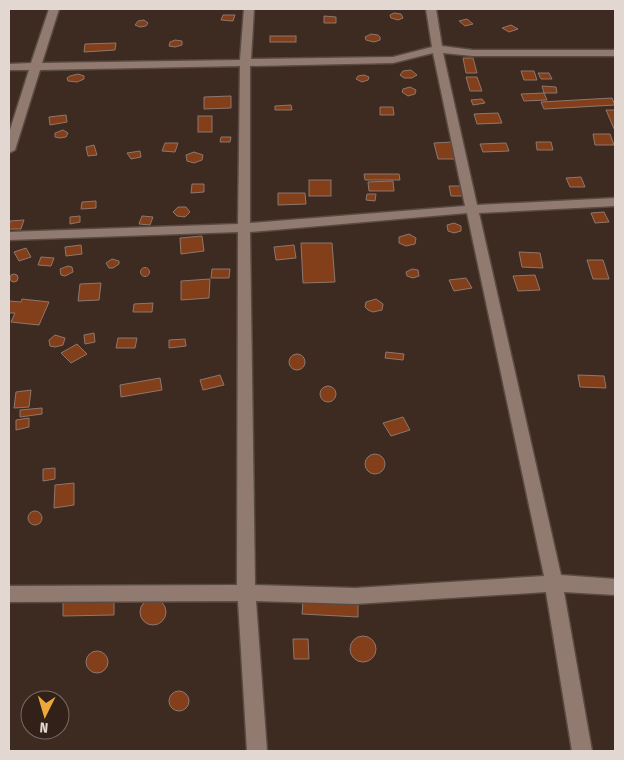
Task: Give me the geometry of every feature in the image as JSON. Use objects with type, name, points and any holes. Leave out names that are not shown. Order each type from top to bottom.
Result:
[{"type":"street","points":[[9,150],[34,66],[54,9]]},
{"type":"street","points":[[249,9],[245,64],[244,228],[246,593],[257,751]]},
{"type":"street","points":[[431,9],[472,209],[554,583],[582,751]]},
{"type":"street","points":[[9,67],[393,60],[438,49],[474,53],[615,53]]},
{"type":"street","points":[[9,236],[244,228],[472,209],[615,202]]},
{"type":"street","points":[[9,594],[246,593],[355,596],[554,583],[615,587]]},
{"type":"building","points":[[394,13],[401,14],[403,18],[398,20],[391,18],[390,15]]},
{"type":"building","points":[[223,15],[235,15],[233,21],[221,20]]},
{"type":"building","points":[[324,16],[336,17],[336,23],[324,23]]},
{"type":"building","points":[[467,19],[473,24],[465,26],[459,21]]},
{"type":"building","points":[[144,20],[148,23],[146,26],[140,27],[135,25],[138,21]]},
{"type":"building","points":[[511,25],[518,29],[509,32],[502,28]]},
{"type":"building","points":[[371,34],[378,35],[380,40],[374,42],[366,40],[365,37]]},
{"type":"building","points":[[270,36],[296,36],[296,42],[270,42]]},
{"type":"building","points":[[175,40],[182,41],[182,45],[169,46],[170,42]]},
{"type":"building","points":[[116,43],[115,50],[84,52],[85,44]]},
{"type":"building","points":[[463,58],[473,58],[477,73],[466,73]]},
{"type":"building","points":[[411,70],[417,75],[412,78],[404,78],[400,75],[403,71]]},
{"type":"building","points":[[521,71],[534,71],[537,80],[524,80]]},
{"type":"building","points":[[538,73],[549,73],[552,79],[541,79]]},
{"type":"building","points":[[78,74],[84,76],[84,79],[77,82],[68,81],[67,78]]},
{"type":"building","points":[[364,75],[369,77],[368,80],[362,82],[356,79],[358,76]]},
{"type":"building","points":[[466,77],[477,77],[482,91],[470,91]]},
{"type":"building","points":[[542,86],[556,87],[557,93],[544,93]]},
{"type":"building","points":[[410,87],[416,90],[415,94],[408,96],[402,92],[403,89]]},
{"type":"building","points":[[544,93],[547,100],[524,101],[521,94]]},
{"type":"building","points":[[231,96],[231,108],[204,109],[204,97]]},
{"type":"building","points":[[612,98],[615,105],[544,109],[541,102]]},
{"type":"building","points":[[482,99],[485,103],[473,105],[471,100]]},
{"type":"building","points":[[291,105],[292,110],[275,110],[275,106]]},
{"type":"building","points":[[380,107],[393,107],[394,115],[380,115]]},
{"type":"building","points":[[606,110],[615,110],[615,131]]},
{"type":"building","points":[[498,113],[502,123],[477,124],[474,114]]},
{"type":"building","points":[[66,115],[67,122],[50,125],[49,117]]},
{"type":"building","points":[[198,116],[212,116],[212,132],[198,132]]},
{"type":"building","points":[[63,130],[68,133],[66,137],[55,137],[55,133]]},
{"type":"building","points":[[593,134],[610,134],[614,145],[595,145]]},
{"type":"building","points":[[221,137],[231,137],[230,142],[220,142]]},
{"type":"building","points":[[452,142],[456,159],[438,159],[434,143]]},
{"type":"building","points":[[536,142],[551,142],[553,150],[537,150]]},
{"type":"building","points":[[165,143],[178,143],[175,152],[162,151]]},
{"type":"building","points":[[506,143],[509,151],[483,152],[480,144]]},
{"type":"building","points":[[94,145],[97,155],[88,156],[86,147]]},
{"type":"building","points":[[140,151],[141,157],[131,159],[127,153]]},
{"type":"building","points":[[194,152],[203,155],[202,160],[194,163],[187,161],[186,155]]},
{"type":"building","points":[[364,174],[399,174],[400,180],[365,180]]},
{"type":"building","points":[[581,177],[585,187],[570,187],[566,178]]},
{"type":"building","points":[[309,180],[331,180],[331,196],[309,196]]},
{"type":"building","points":[[393,181],[394,191],[369,191],[368,182]]},
{"type":"building","points":[[192,184],[204,184],[204,192],[191,193]]},
{"type":"building","points":[[449,186],[461,186],[463,196],[451,196]]},
{"type":"building","points":[[278,193],[305,193],[306,204],[278,205]]},
{"type":"building","points":[[367,194],[376,194],[375,201],[366,200]]},
{"type":"building","points":[[96,201],[96,208],[81,209],[82,202]]},
{"type":"building","points":[[178,207],[186,207],[190,212],[185,217],[177,216],[173,212]]},
{"type":"building","points":[[604,212],[609,222],[595,223],[591,213]]},
{"type":"building","points":[[80,216],[80,222],[70,224],[70,217]]},
{"type":"building","points":[[142,216],[153,217],[150,225],[139,224]]},
{"type":"building","points":[[24,220],[21,229],[9,229],[10,221]]},
{"type":"building","points":[[454,223],[461,226],[461,231],[454,233],[448,231],[447,225]]},
{"type":"building","points":[[409,234],[416,238],[415,244],[406,246],[399,243],[399,237]]},
{"type":"building","points":[[202,236],[204,251],[181,254],[180,238]]},
{"type":"building","points":[[301,243],[332,243],[335,282],[303,283]]},
{"type":"building","points":[[81,245],[82,254],[66,256],[65,247]]},
{"type":"building","points":[[294,245],[296,258],[276,260],[274,247]]},
{"type":"building","points":[[26,248],[31,257],[19,261],[14,252]]},
{"type":"building","points":[[519,252],[540,253],[543,268],[522,267]]},
{"type":"building","points":[[41,257],[54,258],[51,266],[38,265]]},
{"type":"building","points":[[112,259],[119,261],[119,264],[109,268],[106,263]]},
{"type":"building","points":[[587,260],[603,260],[609,279],[593,279]]},
{"type":"building","points":[[68,266],[72,267],[73,272],[65,276],[61,275],[60,269]]},
{"type":"building","points":[[145,267],[150,272],[145,277],[140,272]]},
{"type":"building","points":[[212,269],[230,269],[229,278],[211,278]]},
{"type":"building","points":[[412,269],[418,270],[419,276],[413,278],[407,276],[406,272]]},
{"type":"building","points":[[14,274],[18,278],[14,282],[10,278]]},
{"type":"building","points":[[535,275],[540,290],[518,291],[513,276]]},
{"type":"building","points":[[466,278],[472,288],[454,291],[449,280]]},
{"type":"building","points":[[210,279],[209,298],[181,300],[181,281]]},
{"type":"building","points":[[101,283],[99,300],[78,301],[80,284]]},
{"type":"building","points":[[22,299],[49,302],[39,325],[11,322],[15,313],[9,313],[9,301],[21,302]]},
{"type":"building","points":[[376,299],[383,304],[382,310],[373,312],[365,307],[366,302]]},
{"type":"building","points":[[153,303],[152,312],[133,312],[134,304]]},
{"type":"building","points":[[94,333],[95,342],[85,344],[84,335]]},
{"type":"building","points":[[55,335],[65,338],[63,345],[50,346],[49,340]]},
{"type":"building","points":[[118,338],[137,338],[135,348],[116,348]]},
{"type":"building","points":[[185,339],[186,346],[169,348],[169,340]]},
{"type":"building","points":[[77,344],[87,354],[71,363],[61,353]]},
{"type":"building","points":[[386,352],[404,354],[403,360],[385,358]]},
{"type":"building","points":[[297,354],[305,362],[297,370],[289,362]]},
{"type":"building","points":[[220,375],[224,385],[203,390],[200,380]]},
{"type":"building","points":[[578,375],[604,376],[606,388],[580,387]]},
{"type":"building","points":[[160,378],[162,390],[121,397],[120,385]]},
{"type":"building","points":[[328,386],[336,394],[328,402],[320,394]]},
{"type":"building","points":[[31,390],[29,407],[14,408],[16,392]]},
{"type":"building","points":[[42,408],[42,414],[20,417],[20,410]]},
{"type":"building","points":[[403,417],[410,430],[391,436],[383,423]]},
{"type":"building","points":[[29,418],[29,427],[16,430],[16,420]]},
{"type":"building","points":[[371,454],[379,454],[385,460],[385,468],[379,474],[371,474],[365,468],[365,460]]},
{"type":"building","points":[[55,468],[55,479],[43,481],[43,469]]},
{"type":"building","points":[[74,483],[74,505],[54,508],[55,485]]},
{"type":"building","points":[[35,511],[40,513],[42,518],[40,523],[35,525],[30,523],[28,518],[30,513]]},
{"type":"building","points":[[114,599],[114,615],[63,616],[63,601]]},
{"type":"building","points":[[153,599],[162,603],[166,612],[162,621],[153,625],[144,621],[140,612],[144,603]]},
{"type":"building","points":[[303,601],[358,602],[358,617],[302,614]]},
{"type":"building","points":[[363,636],[372,640],[376,649],[372,658],[363,662],[354,658],[350,649],[354,640]]},
{"type":"building","points":[[293,639],[308,639],[309,659],[294,659]]},
{"type":"building","points":[[97,651],[107,658],[108,662],[101,672],[97,673],[87,666],[86,662],[93,652]]},
{"type":"building","points":[[179,691],[186,694],[189,701],[186,708],[179,711],[172,708],[169,701],[172,694]]}]
